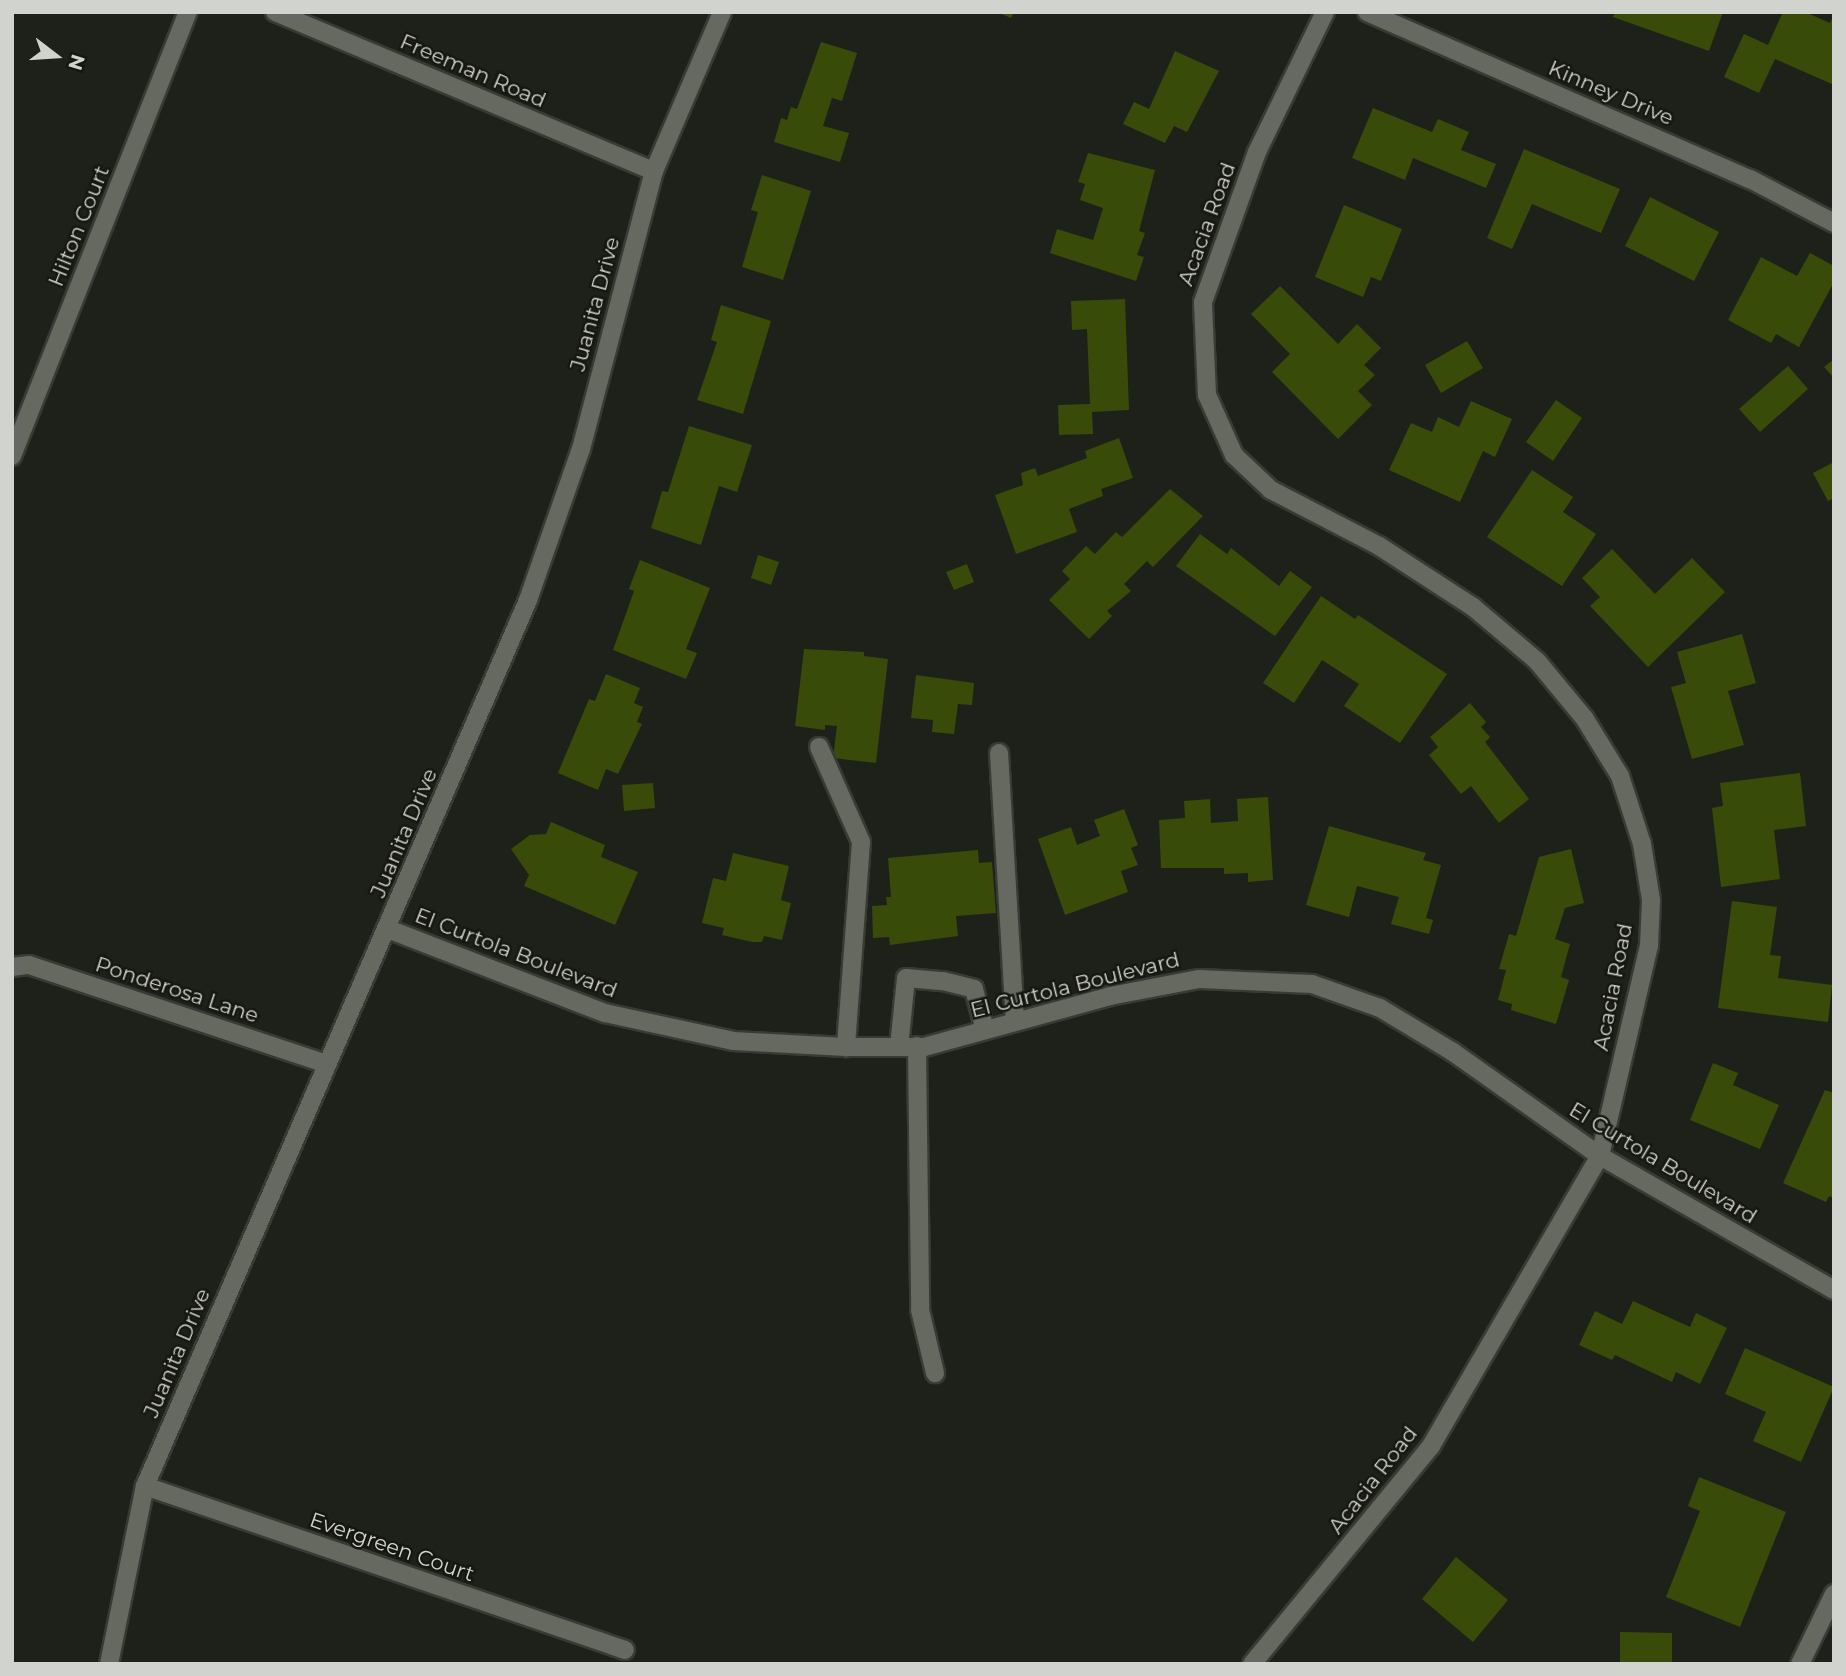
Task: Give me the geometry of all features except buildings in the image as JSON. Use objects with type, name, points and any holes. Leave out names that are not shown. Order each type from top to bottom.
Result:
[{"type":"street","name":"Hilton Court","points":[[12,457],[188,12]]},
{"type":"street","name":"Freeman Road","points":[[275,12],[654,171]]},
{"type":"street","name":"Juanita Drive","points":[[110,1664],[145,1486],[528,600],[581,449],[654,171],[722,12]]},
{"type":"street","name":"Acacia Road","points":[[1252,1664],[1431,1446],[1600,1156],[1649,946],[1651,900],[1642,844],[1620,776],[1585,719],[1537,661],[1473,607],[1378,546],[1270,489],[1234,456],[1207,395],[1203,302],[1256,152],[1325,12]]},
{"type":"street","name":"Kinney Drive","points":[[1367,12],[1750,179],[1834,223]]},
{"type":"street","points":[[819,747],[861,842],[846,1047]]},
{"type":"street","points":[[999,753],[1015,1022]]},
{"type":"street","name":"El Curtola Boulevard","points":[[388,929],[606,1013],[733,1041],[846,1047],[908,1046],[985,1030],[1110,996],[1199,979],[1312,984],[1380,1008],[1452,1052],[1600,1156],[1834,1290]]},
{"type":"street","name":"Ponderosa Lane","points":[[12,967],[29,965],[326,1064]]},
{"type":"street","points":[[935,1373],[920,1310],[906,978],[943,981],[974,989],[985,1030]]},
{"type":"street","name":"Evergreen Court","points":[[145,1486],[625,1650]]},
{"type":"street","points":[[1800,1664],[1834,1594]]}]
